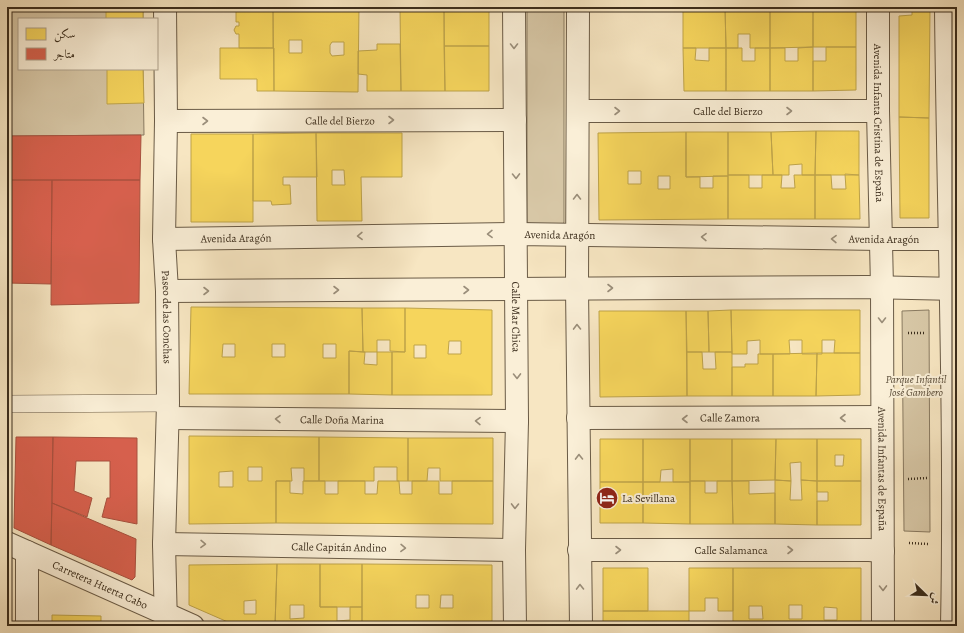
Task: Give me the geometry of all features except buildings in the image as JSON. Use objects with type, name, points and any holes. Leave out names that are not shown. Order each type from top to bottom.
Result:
[{"type":"street","name":"Paseo de las Conchas","points":[[165,7],[166,121],[164,239],[167,291],[168,410],[164,544],[166,620]]},
{"type":"street","name":"Calle Mar Chica","points":[[514,7],[517,234],[517,421],[514,550],[515,626]]},
{"type":"street","points":[[578,7],[577,288],[581,626]]},
{"type":"street","name":"Avenida Infanta Cristina de España","points":[[878,7],[878,111],[881,239]]},
{"type":"street","points":[[946,7],[952,115],[954,239],[955,549],[952,626]]},
{"type":"street","name":"Calle del Bierzo","points":[[578,111],[878,111]]},
{"type":"street","name":"Calle del Bierzo","points":[[166,121],[515,120]]},
{"type":"street","name":"Avenida Aragón","points":[[164,239],[517,234],[954,239]]},
{"type":"street","name":"Avenida Infantas de España","points":[[881,239],[883,626]]},
{"type":"street","points":[[167,291],[882,287],[954,289]]},
{"type":"street","name":"Calle Doña Marina","points":[[168,410],[517,421]]},
{"type":"street","name":"Calle Zamora","points":[[578,418],[882,417]]},
{"type":"street","name":"Carretera Huerta Cabo","points":[[7,543],[166,620],[193,626]]},
{"type":"street","name":"Calle Capitán Andino","points":[[164,544],[514,550]]},
{"type":"street","name":"Calle Salamanca","points":[[579,550],[883,551]]},
{"type":"street","points":[[27,552],[27,626]]},
{"type":"lane","points":[[7,404],[168,410]]},
{"type":"path","points":[[907,479],[934,478]]},
{"type":"green space","points":[[7,7],[143,7],[143,18],[18,18],[18,70],[143,70],[144,135],[7,136]]},
{"type":"green space","points":[[527,7],[564,7],[564,222],[562,227],[527,223]]},
{"type":"green space","name":"Parque Infantil José Gambero","points":[[929,310],[930,532],[904,531],[902,311]]},
{"type":"place","name":"La Sevillana","points":[[607,498]]}]
